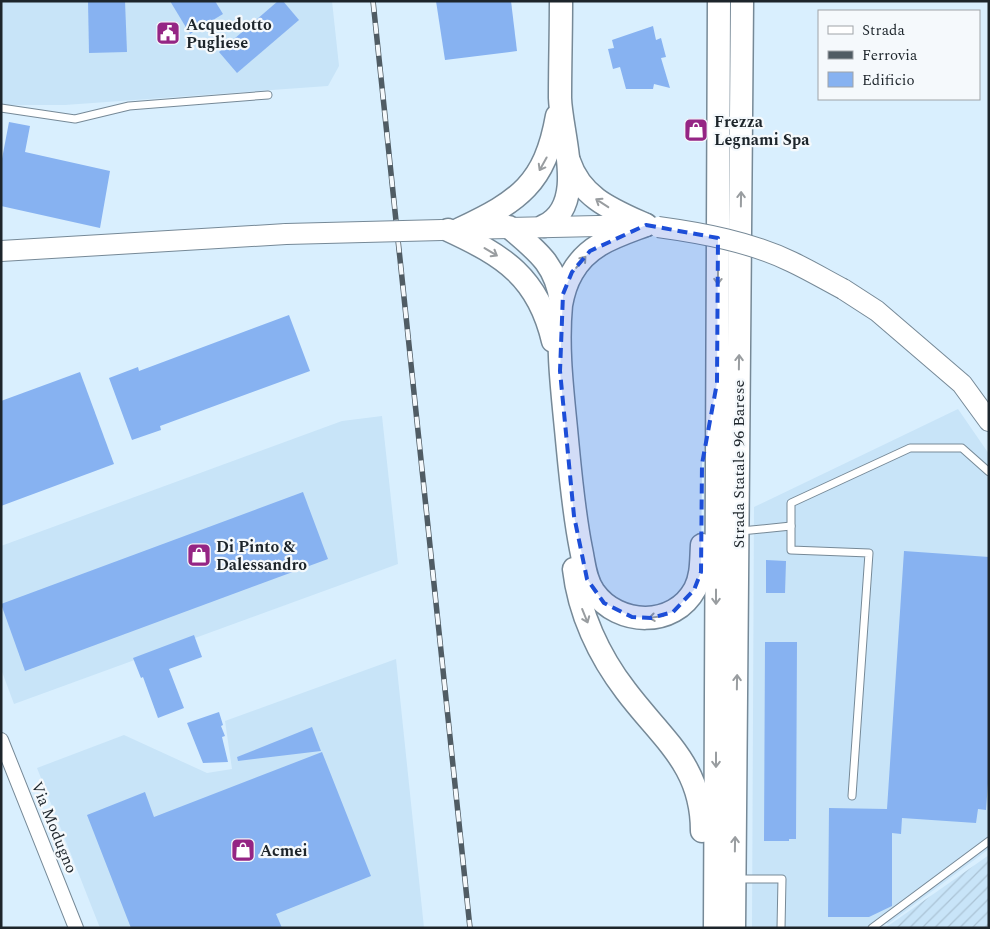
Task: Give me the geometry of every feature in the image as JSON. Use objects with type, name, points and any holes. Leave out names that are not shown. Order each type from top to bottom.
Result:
[{"type":"main road","points":[[561,1],[560,100],[569,160],[578,182],[594,198],[603,205],[652,226]]},
{"type":"main road","points":[[704,1],[706,24],[705,112],[718,213]]},
{"type":"main road","name":"Strada Statale 96 Barese","points":[[715,928],[719,1]]},
{"type":"main road","name":"Strada Statale 96 Barese","points":[[734,928],[742,1]]},
{"type":"main road","points":[[450,230],[502,209],[515,199],[534,178],[549,152],[560,100]]},
{"type":"main road","points":[[544,226],[556,220],[565,203],[569,160]]},
{"type":"main road","points":[[561,305],[572,272],[590,251],[614,237],[652,226]]},
{"type":"main road","points":[[509,227],[534,248],[551,268],[558,284],[561,305],[560,371],[574,516],[587,579],[599,598],[622,614],[642,618],[663,617],[681,606],[694,590],[701,572],[702,464],[717,383]]},
{"type":"main road","points":[[450,230],[496,254],[518,271],[528,283],[545,312],[560,371]]},
{"type":"main road","points":[[574,516],[573,564],[575,583],[588,624],[613,674],[680,756],[697,791],[702,818],[702,928]]},
{"type":"street","points":[[3,250],[286,234],[544,226],[652,226],[724,240],[766,252],[790,261],[843,289],[877,311],[962,384],[989,421]]},
{"type":"street","name":"Via Modugno","points":[[1,740],[76,928]]},
{"type":"lane","points":[[1,108],[74,119],[129,106],[268,95]]},
{"type":"lane","points":[[852,796],[869,554],[790,550],[791,503],[910,448],[962,448],[989,472]]},
{"type":"lane","points":[[738,532],[791,526]]},
{"type":"lane","points":[[872,928],[989,841]]},
{"type":"lane","points":[[735,879],[782,879],[781,928]]},
{"type":"highlighted area","points":[[646,225],[718,238],[717,383],[702,464],[701,572],[694,590],[673,612],[651,618],[632,617],[604,603],[587,579],[574,516],[560,371],[563,294],[572,272],[590,251]]},
{"type":"shaded area","name":"Acquedotto Pugliese","points":[[1,1],[332,1],[339,66],[328,86],[65,105],[8,105],[1,103]]},
{"type":"shaded area","points":[[958,409],[989,454],[989,849],[888,924],[885,922],[878,928],[752,928],[754,507]]},
{"type":"shaded area","name":"Di Pinto & Dalessandro","points":[[382,416],[398,564],[14,704],[1,669],[1,546],[342,421]]},
{"type":"shaded area","name":"Acmei","points":[[396,659],[424,928],[100,928],[37,768],[124,735],[207,773],[232,769],[225,721]]},
{"type":"shaded area","points":[[989,855],[989,928],[885,928]]},
{"type":"building","points":[[88,1],[125,1],[127,52],[89,53]]},
{"type":"building","points":[[170,1],[215,1],[223,14],[190,34]]},
{"type":"building","points":[[278,1],[283,1],[299,20],[237,73],[219,52]]},
{"type":"building","points":[[436,1],[511,1],[517,51],[445,60]]},
{"type":"building","points":[[653,26],[656,40],[661,38],[666,57],[661,58],[670,88],[654,84],[653,89],[626,89],[620,67],[613,69],[608,49],[614,48],[612,40]]},
{"type":"building","points":[[9,122],[30,126],[25,152],[110,171],[100,228],[1,206],[1,164]]},
{"type":"building","points":[[289,315],[310,371],[160,426],[161,430],[132,440],[109,378],[138,367],[139,371]]},
{"type":"building","points":[[80,372],[114,464],[1,506],[1,401]]},
{"type":"building","points":[[303,492],[328,559],[25,671],[1,604]]},
{"type":"building","points":[[904,551],[989,557],[989,770],[986,810],[978,809],[976,823],[902,818],[901,834],[892,833],[892,906],[869,917],[828,917],[829,808],[887,809]]},
{"type":"building","points":[[766,560],[786,561],[785,593],[766,593]]},
{"type":"building","points":[[194,635],[202,657],[169,669],[184,708],[158,718],[143,677],[141,678],[133,658]]},
{"type":"building","points":[[765,642],[797,642],[796,839],[789,839],[789,841],[764,841]]},
{"type":"building","points":[[219,712],[225,736],[222,737],[228,762],[203,763],[187,723]]},
{"type":"building","points":[[312,727],[321,751],[238,761],[237,757]]},
{"type":"building","points":[[322,752],[371,876],[276,914],[282,928],[131,928],[87,815],[145,792],[154,817]]},
{"type":"railway","points":[[373,1],[470,928]]},
{"type":"place","name":"Acquedotto Pugliese","points":[[168,33]]},
{"type":"place","name":"Frezza Legnami Spa","points":[[696,130]]},
{"type":"place","name":"Di Pinto & Dalessandro","points":[[199,555]]},
{"type":"place","name":"Acmei","points":[[243,850]]}]
